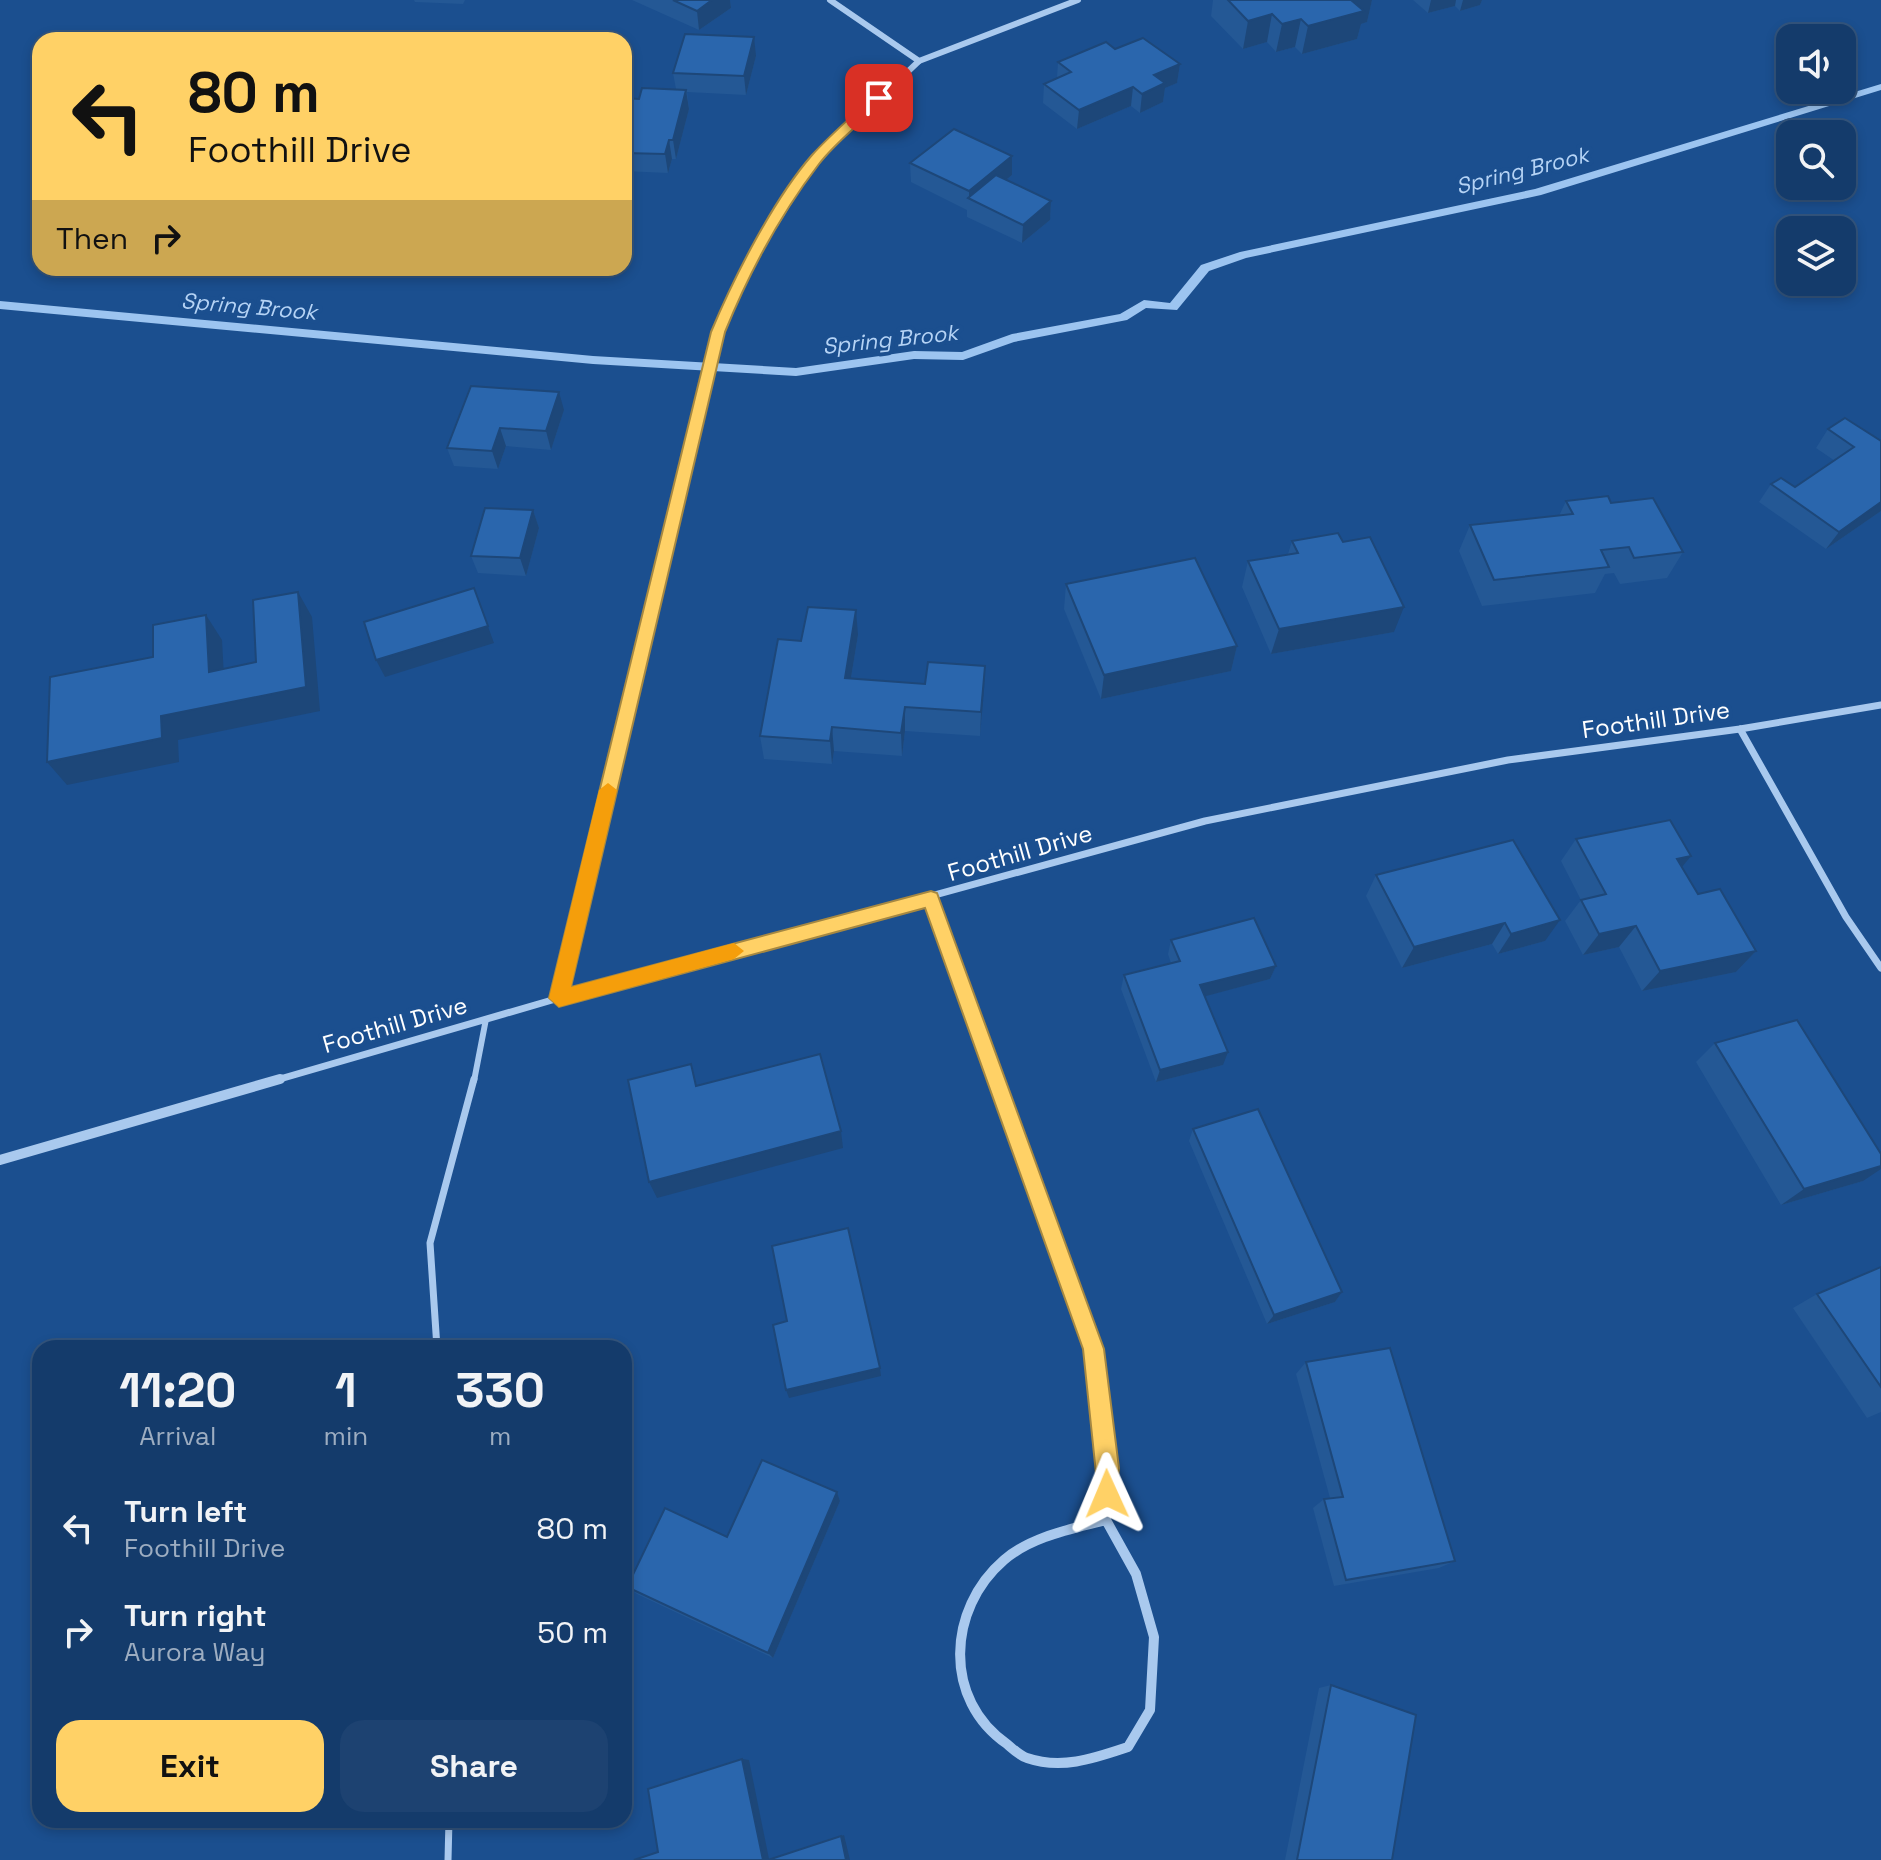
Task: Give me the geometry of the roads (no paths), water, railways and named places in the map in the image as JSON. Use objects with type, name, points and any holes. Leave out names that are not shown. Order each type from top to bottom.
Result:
[{"type":"street","points":[[830,0],[919,61]]},
{"type":"street","points":[[559,998],[699,404],[718,332],[736,288],[815,160],[919,61],[1078,0]]},
{"type":"street","name":"Foothill Drive","points":[[0,1160],[559,998],[931,899],[1205,821],[1508,760],[1740,729],[1881,705]]},
{"type":"street","points":[[1740,729],[1846,917],[1881,968]]},
{"type":"street","points":[[931,899],[1093,1349],[1108,1468],[1106,1520],[1136,1574],[1154,1637],[1150,1710],[1128,1747],[1077,1764],[1026,1758],[989,1732],[967,1700],[959,1657],[969,1607],[986,1577],[1007,1557],[1049,1535],[1106,1520]]},
{"type":"lane","points":[[436,1340],[430,1243],[473,1086],[486,1019]]},
{"type":"lane","points":[[448,1860],[449,1828]]},
{"type":"waterway","name":"Spring Brook","points":[[0,305],[593,360],[796,372],[914,355],[963,356],[1012,338],[1123,317],[1144,304],[1173,307],[1205,268],[1244,255],[1537,192],[1881,87]]}]
